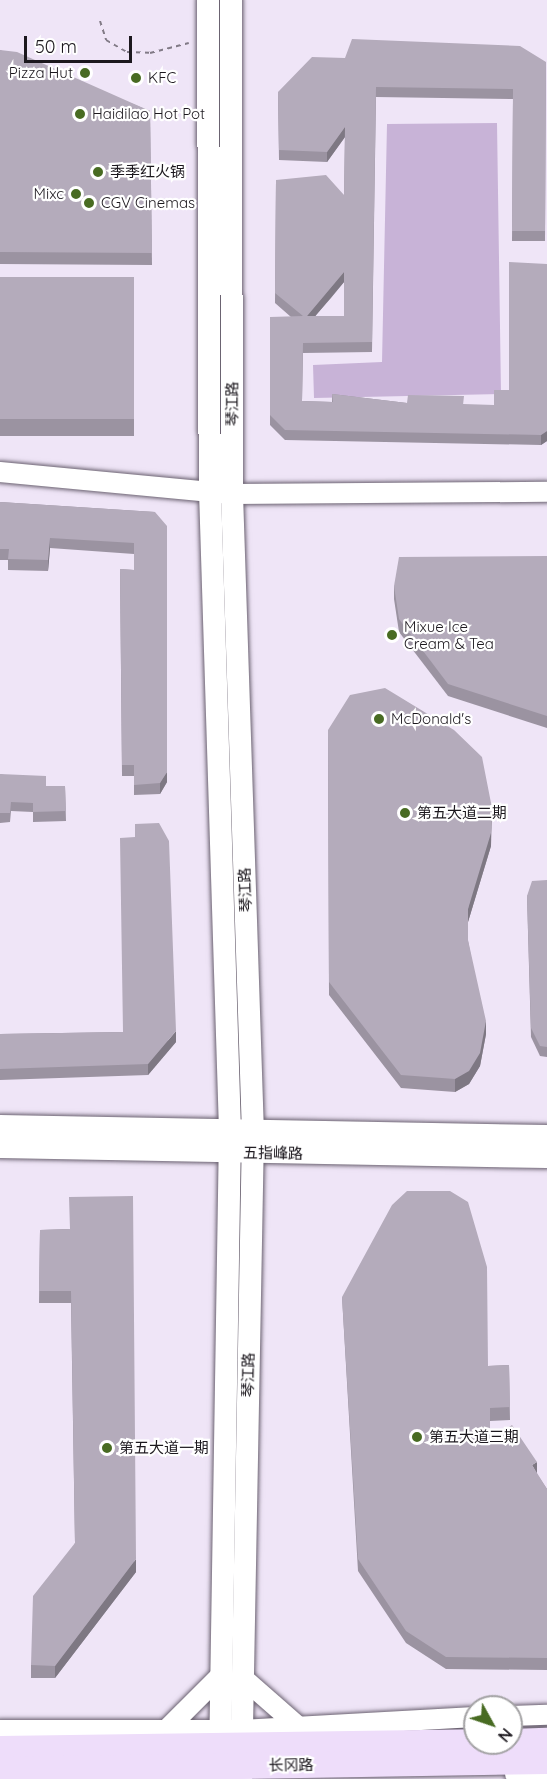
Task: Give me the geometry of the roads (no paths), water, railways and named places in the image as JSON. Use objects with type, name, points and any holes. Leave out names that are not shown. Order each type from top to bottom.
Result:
[{"type":"main road","name":"琴江路","points":[[208,0],[210,491],[229,1142],[231,1759]]},
{"type":"main road","name":"琴江路","points":[[231,0],[232,494],[253,1143],[232,1676]]},
{"type":"main road","name":"五指峰路","points":[[0,1126],[229,1142],[547,1157]]},
{"type":"main road","name":"五指峰路","points":[[253,1143],[547,1136]]},
{"type":"main road","name":"五指峰路","points":[[0,1147],[229,1142]]},
{"type":"main road","points":[[523,1742],[547,1741]]},
{"type":"main road","name":"长冈路","points":[[0,1770],[231,1759],[463,1743]]},
{"type":"main road","name":"长冈路","points":[[0,1749],[231,1759],[547,1761]]},
{"type":"street","points":[[0,472],[232,494],[547,492]]},
{"type":"street","points":[[164,1732],[232,1676],[299,1726]]},
{"type":"street","points":[[523,1716],[547,1715]]},
{"type":"street","points":[[167,1779],[231,1759],[299,1726],[463,1718]]},
{"type":"street","points":[[0,1730],[164,1732],[231,1759],[311,1777],[547,1774]]},
{"type":"place","name":"Pizza Hut","points":[[85,73]]},
{"type":"place","name":"KFC","points":[[136,78]]},
{"type":"place","name":"Haidilao Hot Pot","points":[[80,114]]},
{"type":"place","name":"季季红火锅","points":[[98,172]]},
{"type":"place","name":"Mixc","points":[[76,194]]},
{"type":"place","name":"CGV Cinemas","points":[[89,203]]},
{"type":"place","name":"Mixue Ice Cream & Tea","points":[[392,635]]},
{"type":"place","name":"McDonald's","points":[[379,719]]},
{"type":"place","name":"第五大道二期","points":[[405,813]]},
{"type":"place","name":"第五大道三期","points":[[417,1437]]},
{"type":"place","name":"第五大道一期","points":[[107,1448]]}]
